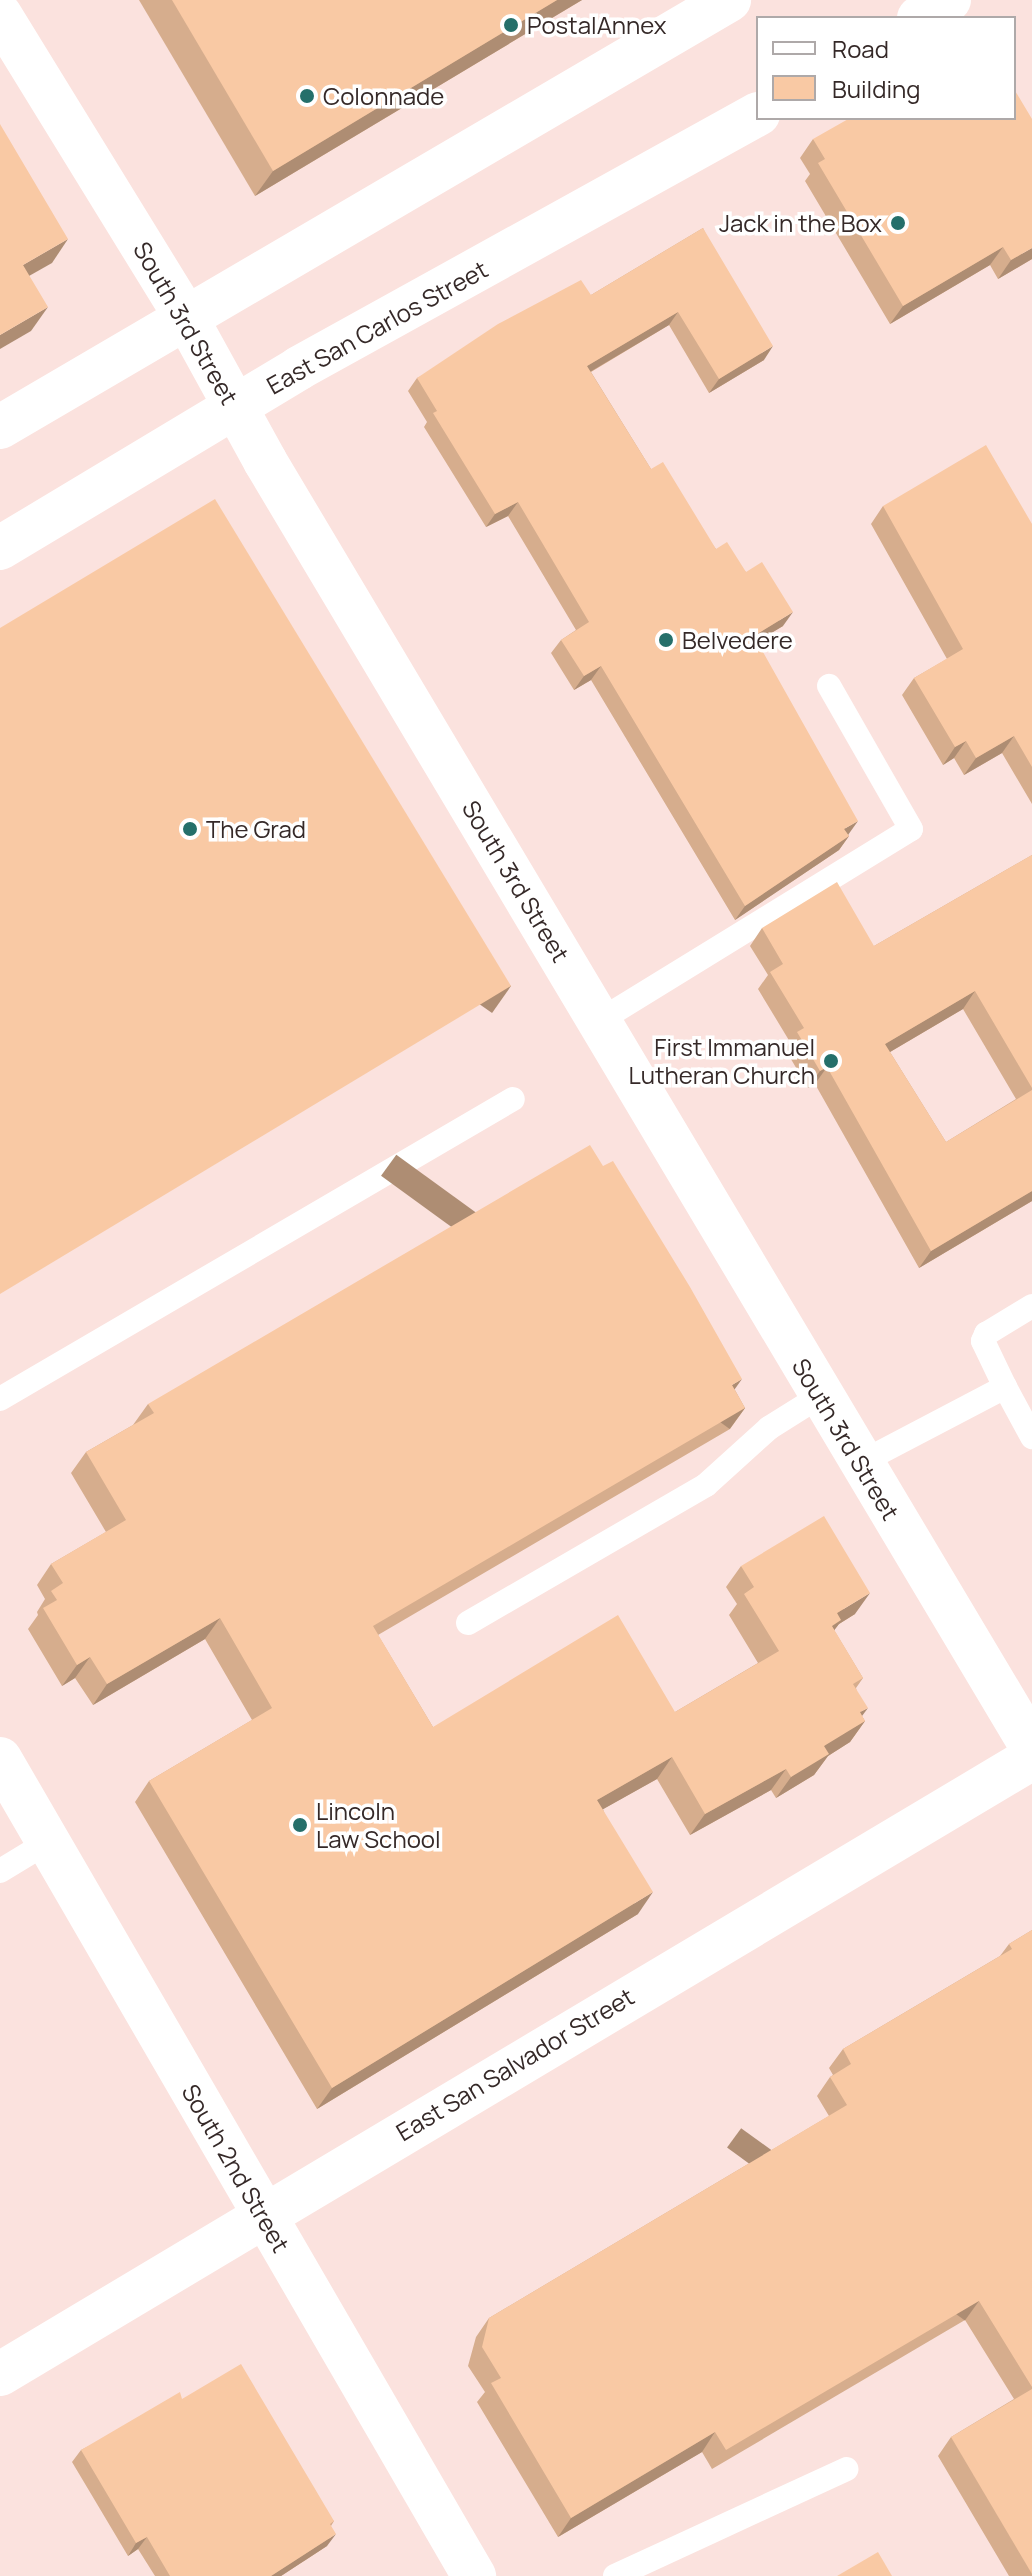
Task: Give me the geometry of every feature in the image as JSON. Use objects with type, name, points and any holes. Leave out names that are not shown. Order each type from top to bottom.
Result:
[{"type":"street","points":[[0,427],[729,0]]},
{"type":"street","points":[[922,16],[949,0]]},
{"type":"street","name":"South 3rd Street","points":[[0,15],[187,319],[235,407],[820,1396],[1032,1747]]},
{"type":"street","name":"East San Carlos Street","points":[[0,548],[235,407],[756,115]]},
{"type":"street","name":"East San Salvador Street","points":[[0,2374],[1032,1758]]},
{"type":"street","name":"South 2nd Street","points":[[0,1759],[474,2576]]},
{"type":"lane","points":[[599,1021],[911,829],[829,686]]},
{"type":"lane","points":[[0,1399],[513,1099]]},
{"type":"lane","points":[[1032,1306],[986,1334],[983,1341],[1032,1437]]},
{"type":"lane","points":[[860,1463],[1005,1387]]},
{"type":"lane","points":[[468,1623],[706,1485],[769,1428],[820,1396]]},
{"type":"lane","points":[[0,1871],[46,1843]]},
{"type":"lane","points":[[615,2576],[847,2469]]},
{"type":"building","name":"Colonnade","points":[[172,0],[557,0],[273,171]]},
{"type":"building","points":[[1016,92],[1032,119],[1032,248],[1011,260],[1003,247],[903,306],[818,163],[825,159],[813,139],[846,120],[1016,120]]},
{"type":"building","points":[[0,124],[68,239],[23,265],[48,307],[0,335]]},
{"type":"building","points":[[703,228],[773,346],[719,379],[678,312],[587,366],[651,469],[663,462],[716,549],[727,542],[746,572],[762,562],[793,612],[754,636],[858,821],[844,829],[849,836],[745,906],[601,666],[584,676],[561,640],[589,622],[518,502],[495,514],[433,413],[437,411],[417,378],[498,324],[581,280],[591,295]]},
{"type":"building","points":[[986,445],[1032,524],[1032,767],[1014,736],[976,758],[966,741],[955,747],[914,678],[963,649],[883,506]]},
{"type":"building","name":"The Grad","points":[[215,499],[511,986],[0,1294],[0,628]]},
{"type":"building","name":"First Immanuel Lutheran Church","points":[[1032,855],[1032,1088],[975,991],[885,1044],[946,1142],[1032,1090],[1032,1191],[931,1251],[827,1067],[820,1071],[797,1032],[804,1028],[770,972],[783,964],[762,928],[837,882],[874,946]]},
{"type":"building","points":[[590,1145],[603,1166],[613,1161],[690,1287],[742,1379],[732,1385],[745,1408],[373,1626],[433,1727],[618,1615],[675,1712],[779,1651],[744,1594],[754,1587],[741,1566],[824,1516],[870,1593],[837,1613],[841,1620],[832,1626],[863,1678],[853,1684],[868,1708],[860,1712],[865,1721],[824,1746],[829,1754],[791,1777],[786,1769],[705,1814],[672,1757],[597,1800],[653,1892],[332,2088],[149,1781],[272,1708],[220,1618],[107,1684],[90,1657],[77,1665],[43,1608],[57,1600],[51,1591],[63,1583],[51,1564],[126,1520],[86,1452],[154,1413],[148,1404]]},
{"type":"building","points":[[1032,1930],[1032,2387],[979,2301],[726,2450],[715,2432],[571,2518],[491,2383],[501,2378],[482,2347],[489,2318],[847,2105],[830,2077],[851,2064],[843,2049],[1012,1949],[1009,1944]]},
{"type":"building","points":[[241,2364],[334,2521],[330,2524],[336,2534],[271,2576],[170,2576],[147,2537],[136,2543],[81,2450],[180,2392],[182,2399]]},
{"type":"building","points":[[1032,2389],[1032,2574],[951,2437]]},
{"type":"building","points":[[878,2552],[892,2576],[837,2576]]},
{"type":"place","name":"PostalAnnex","points":[[511,25]]},
{"type":"place","name":"Colonnade","points":[[307,96]]},
{"type":"place","name":"Jack in the Box","points":[[898,223]]},
{"type":"place","name":"Belvedere","points":[[666,640]]},
{"type":"place","name":"The Grad","points":[[190,829]]},
{"type":"place","name":"First Immanuel Lutheran Church","points":[[831,1061]]},
{"type":"place","name":"Lincoln Law School","points":[[300,1825]]}]
